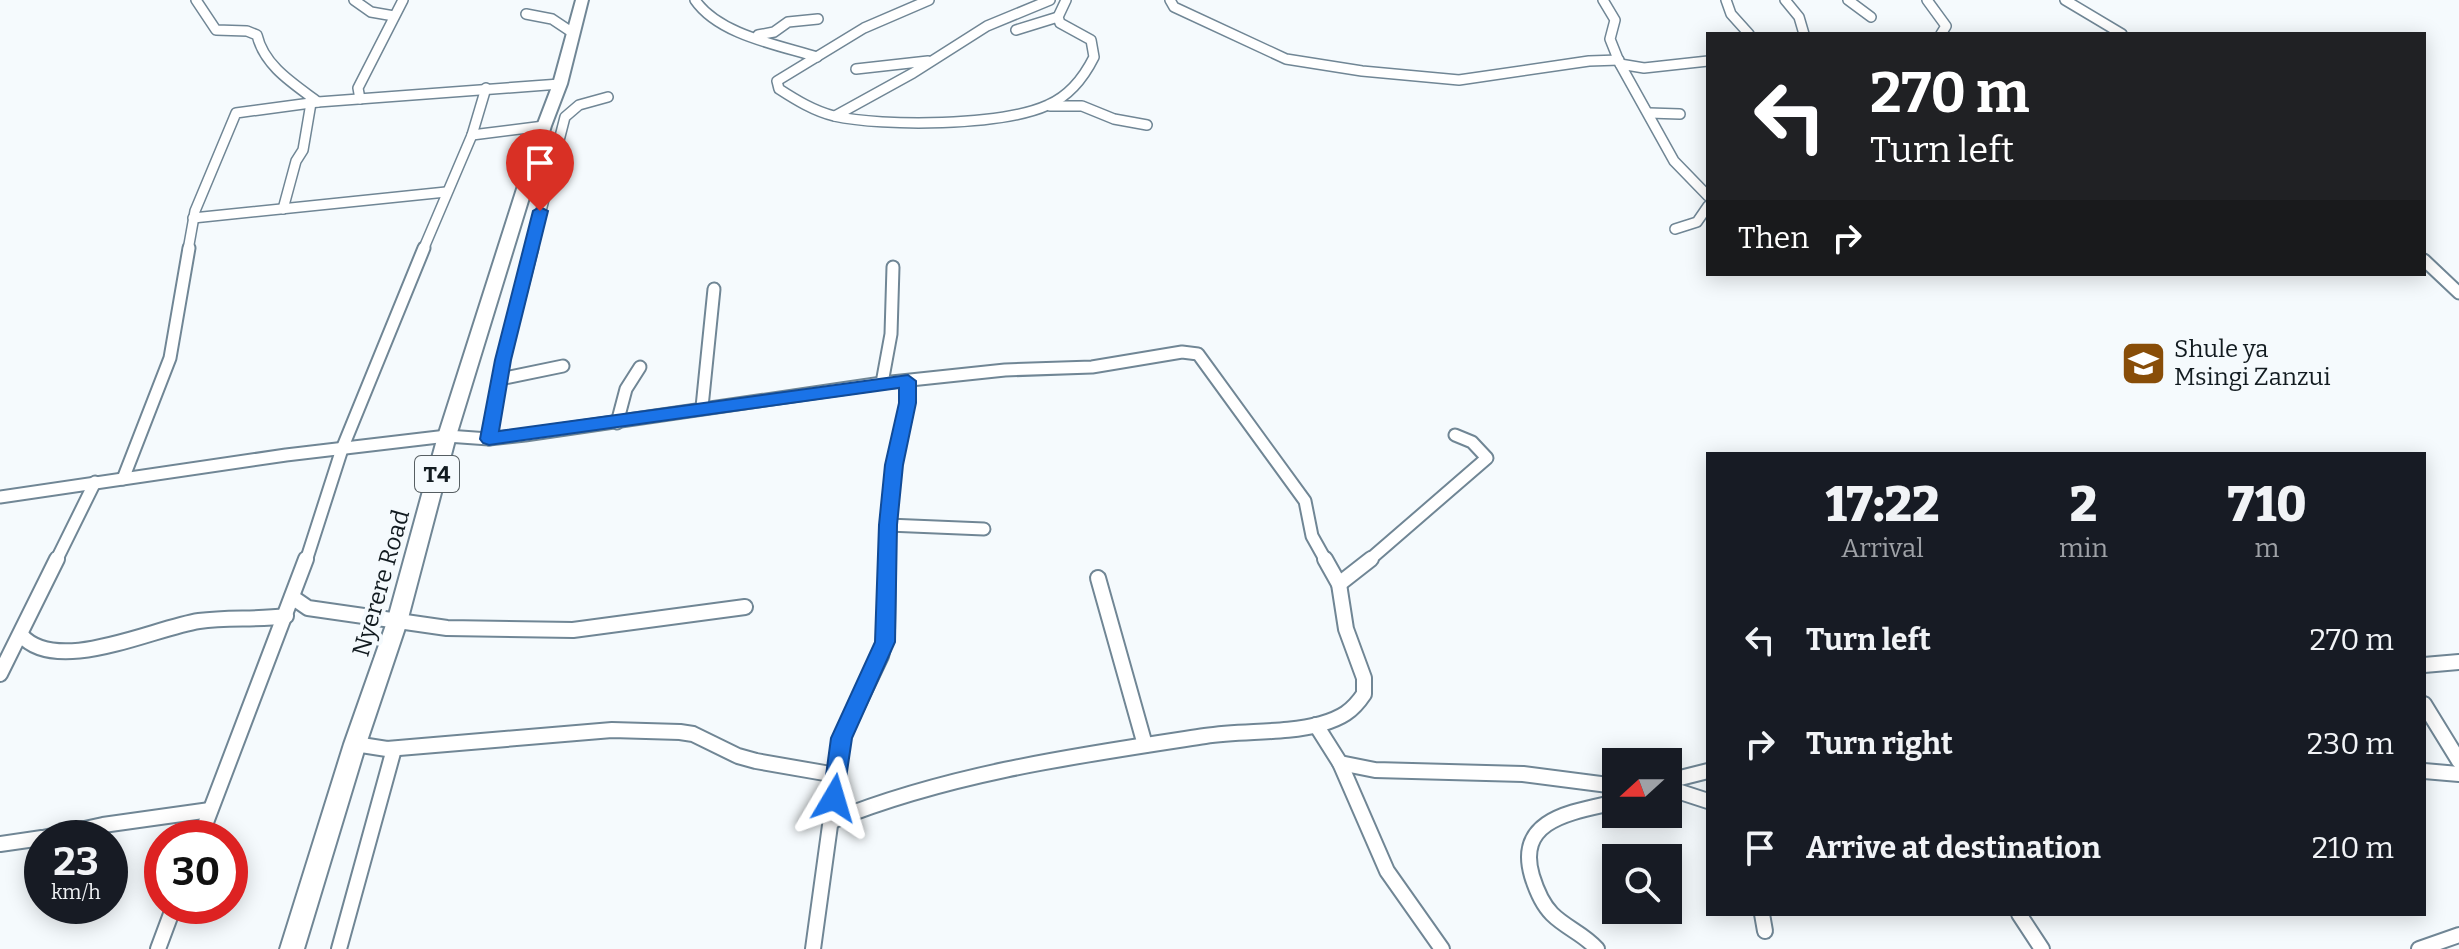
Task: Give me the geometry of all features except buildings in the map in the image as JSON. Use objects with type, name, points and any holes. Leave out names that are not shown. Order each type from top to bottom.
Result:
[{"type":"highway","name":"Nyerere Road","points":[[292,949],[355,744],[397,622],[447,436],[560,84],[582,0]]},
{"type":"street","points":[[196,0],[216,30],[247,31],[257,35],[258,45],[266,57],[314,103]]},
{"type":"street","points":[[354,0],[376,14],[394,16]]},
{"type":"street","points":[[360,99],[358,88],[403,0]]},
{"type":"street","points":[[695,0],[701,11],[755,35],[817,57]]},
{"type":"street","points":[[929,0],[864,28],[777,84],[793,99],[835,116],[1008,118],[1047,106],[1082,106],[1114,119],[1147,125]]},
{"type":"street","points":[[835,116],[935,60],[987,26],[1050,0]]},
{"type":"street","points":[[1016,30],[1058,17],[1066,0]]},
{"type":"street","points":[[1170,0],[1174,7],[1255,47],[1286,59],[1336,67],[1459,80],[1589,61],[1619,62],[1644,68],[1706,61]]},
{"type":"street","points":[[1603,0],[1615,20],[1610,39],[1619,62],[1674,161],[1706,194]]},
{"type":"street","points":[[1726,0],[1731,14],[1747,32]]},
{"type":"street","points":[[1785,0],[1799,17],[1803,32]]},
{"type":"street","points":[[1848,0],[1871,17]]},
{"type":"street","points":[[1927,0],[1946,26],[1942,32]]},
{"type":"street","points":[[2065,0],[2119,32]]},
{"type":"street","points":[[526,14],[556,21],[573,33]]},
{"type":"street","points":[[1047,106],[1076,84],[1094,57],[1091,40],[1063,26],[1058,17]]},
{"type":"street","points":[[755,35],[774,32],[788,22],[818,19]]},
{"type":"street","points":[[856,69],[935,60]]},
{"type":"street","points":[[123,479],[170,358],[193,218],[214,160],[236,113],[314,103],[560,84]]},
{"type":"street","points":[[206,820],[286,616],[342,449],[472,135],[486,88]]},
{"type":"street","points":[[489,439],[500,379],[565,117],[579,105],[608,97]]},
{"type":"street","points":[[283,209],[296,161],[305,143],[314,103]]},
{"type":"street","points":[[1649,113],[1680,114]]},
{"type":"street","points":[[472,135],[544,126]]},
{"type":"street","points":[[193,218],[446,192]]},
{"type":"street","points":[[1675,229],[1697,222],[1706,209]]},
{"type":"street","points":[[2426,262],[2459,293]]},
{"type":"street","points":[[882,383],[891,334],[893,267]]},
{"type":"street","points":[[702,407],[714,289]]},
{"type":"street","points":[[0,497],[239,460],[447,436],[489,439],[882,383],[1005,370],[1092,367],[1193,352],[1236,402],[1305,501],[1312,536],[1339,584],[1346,629],[1366,687],[1352,711],[1316,725],[1225,733],[1145,745],[902,794],[832,821]]},
{"type":"street","points":[[500,379],[563,366]]},
{"type":"street","points":[[617,423],[626,389],[640,367]]},
{"type":"street","points":[[813,949],[845,727],[885,642],[888,525],[894,465],[908,403],[908,381]]},
{"type":"street","points":[[1339,584],[1412,526],[1487,458],[1472,442],[1455,435]]},
{"type":"street","points":[[0,674],[95,482]]},
{"type":"street","points":[[888,525],[984,529]]},
{"type":"street","points":[[1098,578],[1145,745]]},
{"type":"street","points":[[292,597],[308,608],[447,628],[573,630],[745,607]]},
{"type":"street","points":[[21,635],[40,650],[54,651],[126,640],[200,621],[256,621],[286,616]]},
{"type":"street","points":[[2426,665],[2459,662]]},
{"type":"street","points":[[2426,707],[2459,761]]},
{"type":"street","points":[[1316,725],[1340,763],[1387,871],[1442,949]]},
{"type":"street","points":[[355,744],[394,749],[612,730],[687,732],[747,758],[786,768],[836,775]]},
{"type":"street","points":[[339,949],[394,749]]},
{"type":"street","points":[[1340,763],[1375,770],[1523,774],[1602,784]]},
{"type":"street","points":[[2426,771],[2459,774]]},
{"type":"street","points":[[1682,778],[1706,772]]},
{"type":"street","points":[[1682,793],[1706,800]]},
{"type":"street","points":[[1597,949],[1579,930],[1548,911],[1531,875],[1527,855],[1532,836],[1541,824],[1602,806]]},
{"type":"street","points":[[128,821],[210,810]]},
{"type":"street","points":[[0,844],[24,841]]},
{"type":"street","points":[[1762,916],[1765,931]]},
{"type":"street","points":[[2020,916],[2042,949]]},
{"type":"street","points":[[158,949],[167,924]]},
{"type":"street","points":[[2419,949],[2459,935]]},
{"type":"place","name":"Shule ya Msingi Zanzui","points":[[2143,363]]},
{"type":"route","points":[[540,211],[503,360],[489,439],[617,423],[702,407],[908,381],[908,403],[894,465],[888,525],[887,632],[881,656],[845,727],[834,798]]}]
